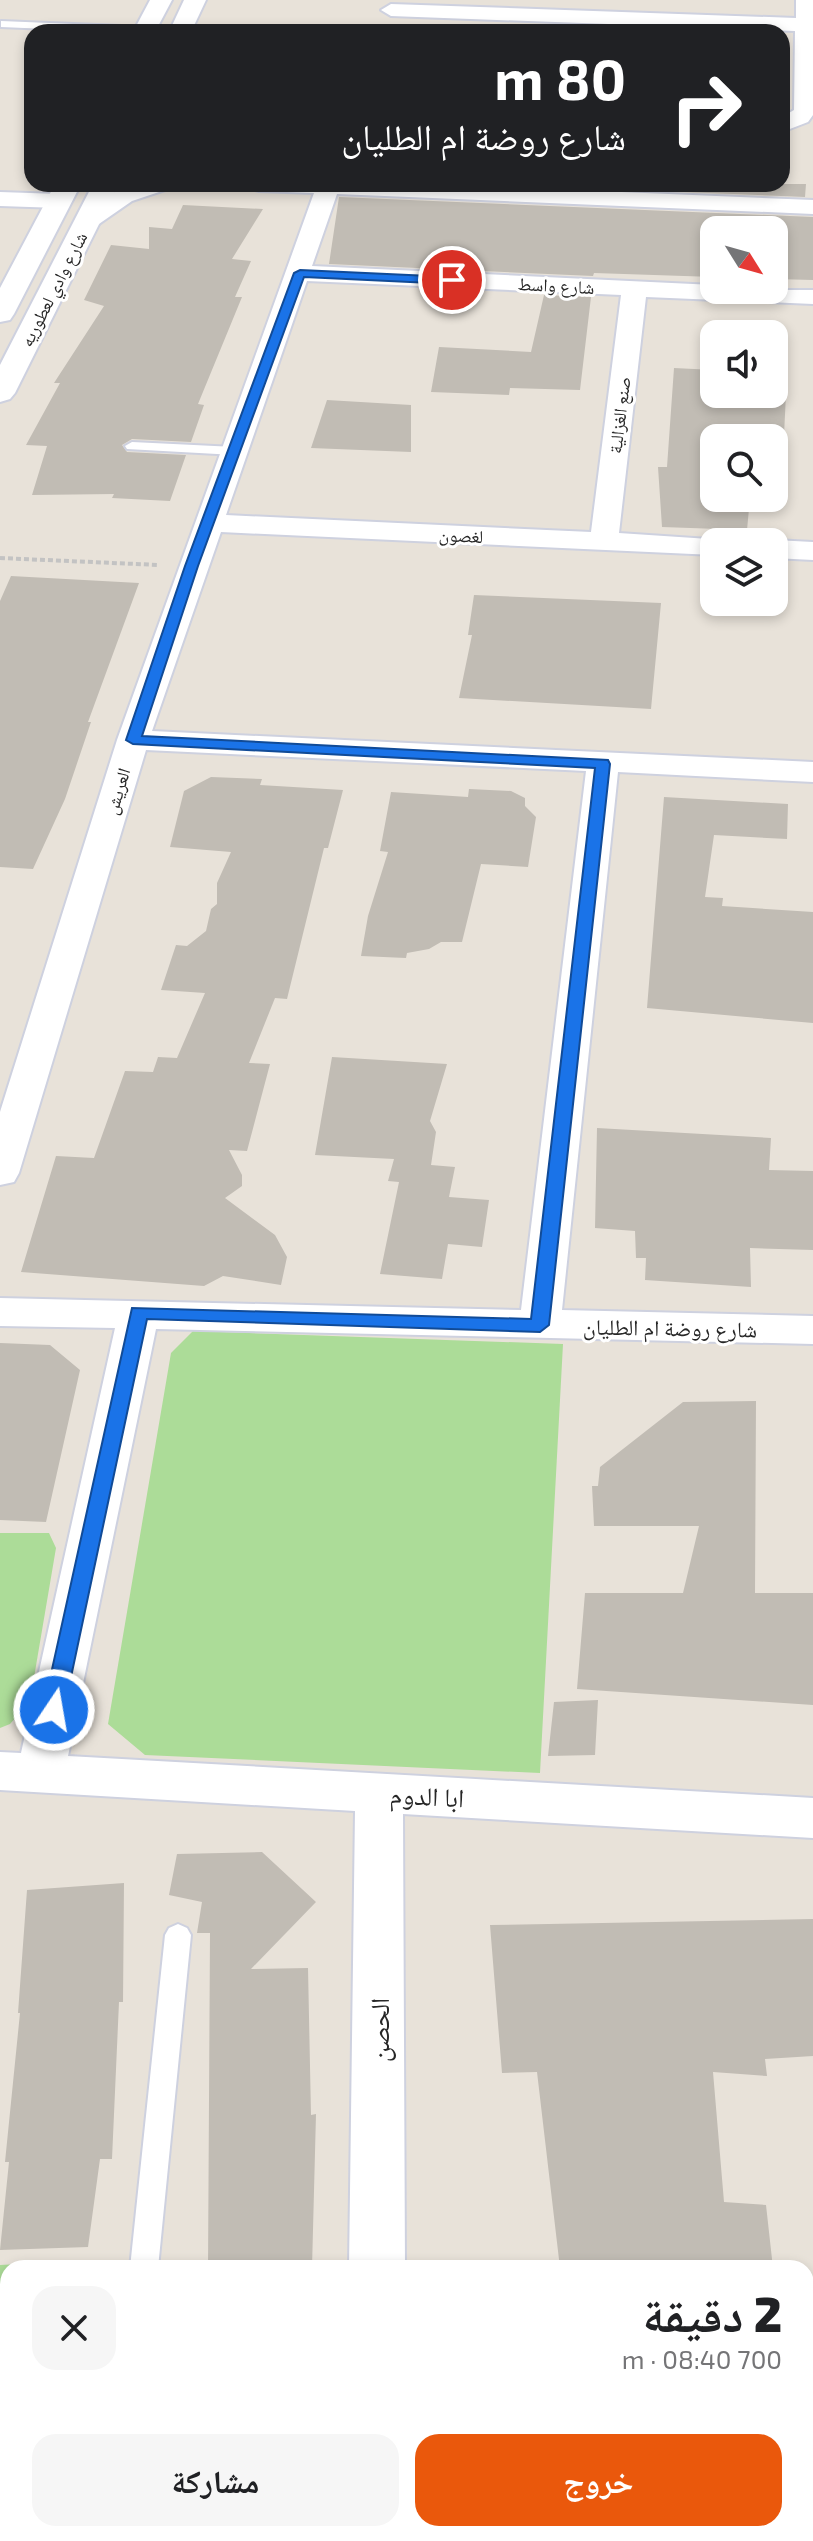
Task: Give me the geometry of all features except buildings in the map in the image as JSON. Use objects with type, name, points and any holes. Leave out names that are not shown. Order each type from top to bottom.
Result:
[{"type":"street","points":[[149,24],[161,0]]},
{"type":"street","points":[[184,24],[195,0]]},
{"type":"street","points":[[790,121],[805,111],[806,0]]},
{"type":"street","points":[[385,24],[392,5],[785,24]]},
{"type":"street","points":[[790,24],[806,25]]},
{"type":"street","name":"شارع وادي لعطوريه","points":[[0,393],[102,192]]},
{"type":"street","points":[[88,221],[124,196],[136,192]]},
{"type":"street","name":"العريش","points":[[0,1173],[133,740],[326,192]]},
{"type":"street","points":[[593,192],[813,207]]},
{"type":"street","points":[[0,199],[63,193]]},
{"type":"street","name":"شارع وادي لعطوريه","points":[[0,314],[63,193]]},
{"type":"street","name":"شارع واسط","points":[[300,273],[813,297]]},
{"type":"street","name":"صنع الغزالية","points":[[604,541],[634,289]]},
{"type":"street","name":"لغصون","points":[[209,523],[700,545]]},
{"type":"street","points":[[788,550],[813,551]]},
{"type":"street","points":[[133,740],[813,772]]},
{"type":"street","points":[[540,1325],[603,764]]},
{"type":"street","name":"شارع روضة ام الطليان","points":[[0,1312],[813,1330]]},
{"type":"street","name":"ابا الدوم","points":[[139,1313],[20,1771],[813,1818]]},
{"type":"street","name":"الحصن","points":[[377,2260],[379,1792]]},
{"type":"lane","points":[[1,24],[24,25]]},
{"type":"lane","points":[[132,446],[235,451]]},
{"type":"lane","points":[[145,2260],[178,1935]]},
{"type":"path","points":[[0,558],[192,566]]},
{"type":"green space","points":[[193,1331],[563,1344],[540,1773],[145,1755],[108,1724],[171,1353]]},
{"type":"green space","points":[[0,1533],[49,1533],[56,1548],[30,1701],[10,1724],[0,1728]]},
{"type":"route","points":[[54,1710],[139,1313],[540,1325],[603,764],[133,740],[192,566],[300,273],[452,280]]}]
